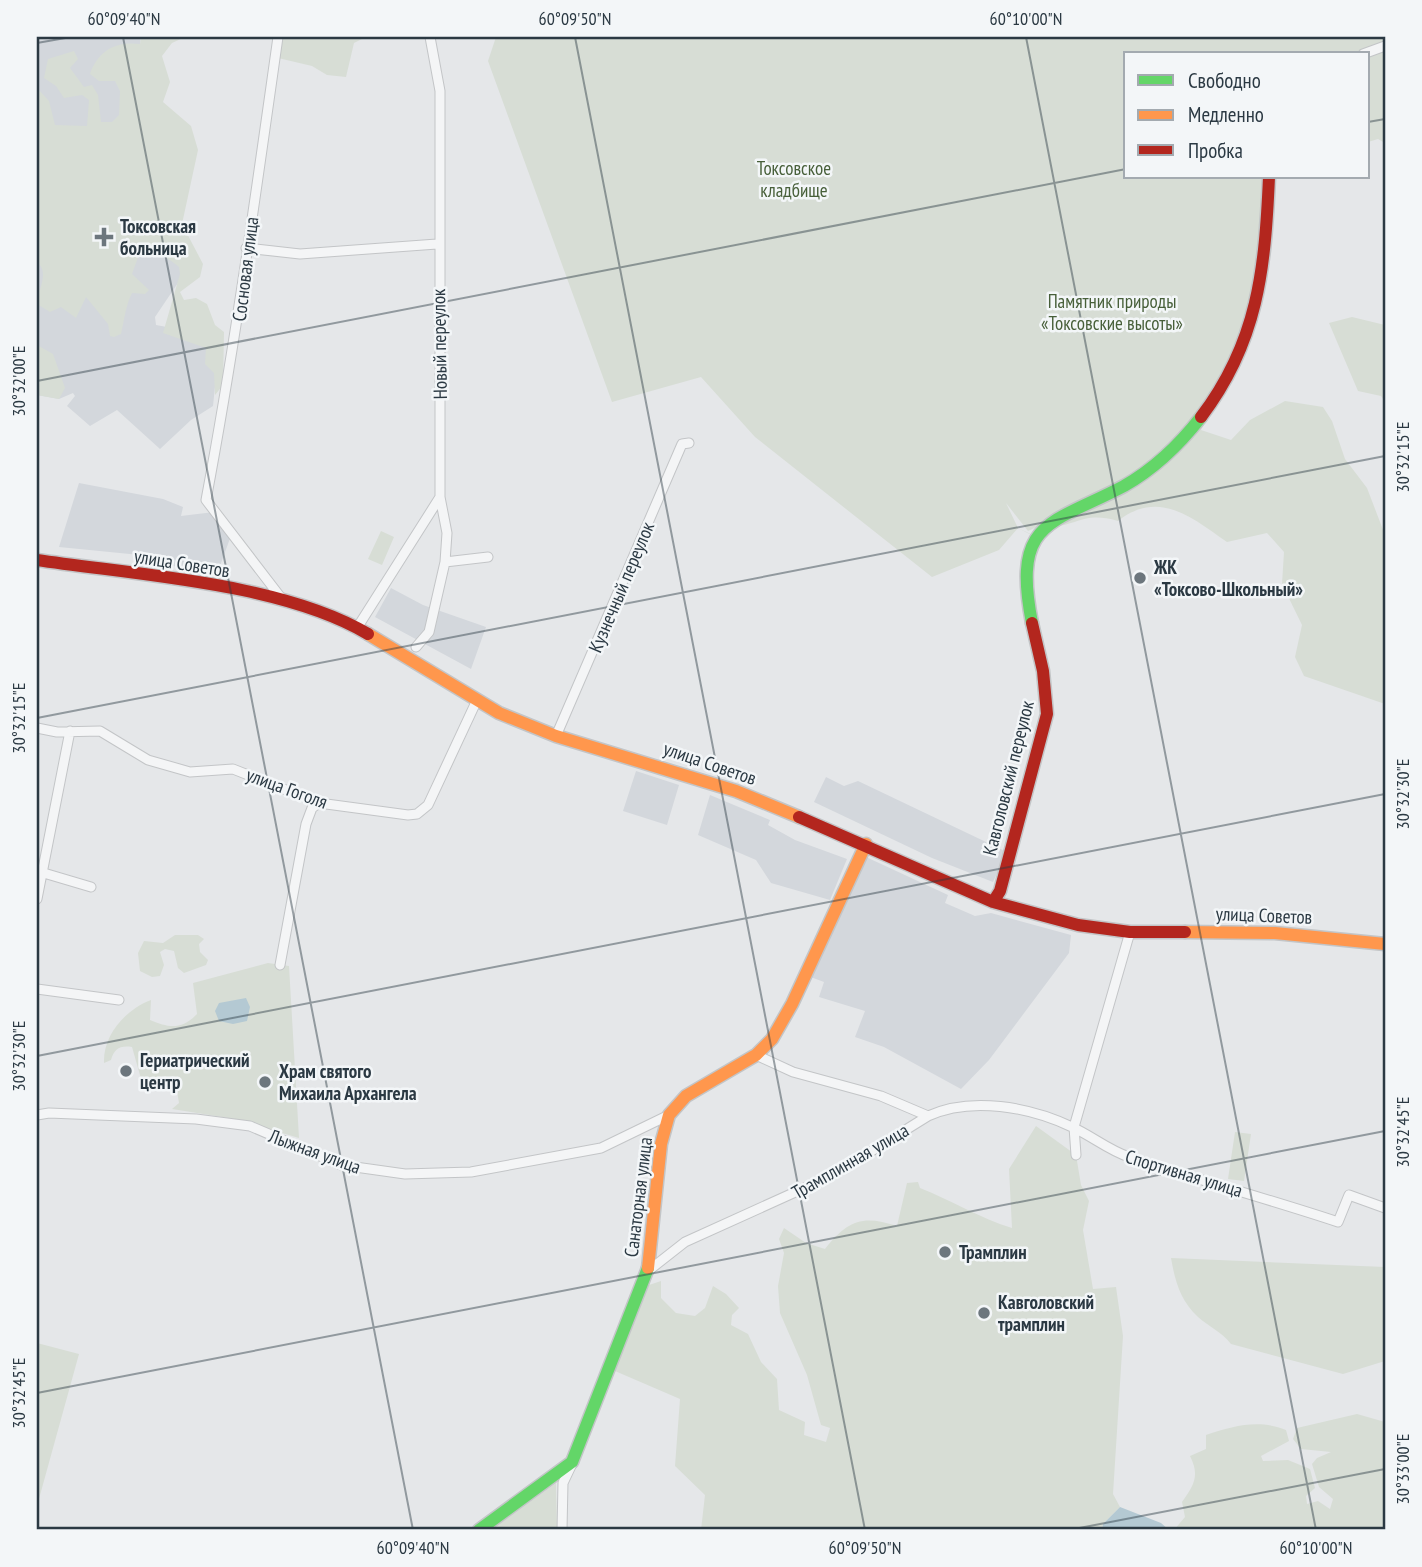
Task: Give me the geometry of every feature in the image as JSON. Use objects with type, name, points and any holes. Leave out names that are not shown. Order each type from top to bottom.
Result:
[{"type":"street","name":"Сосновая улица","points":[[278,37],[246,248],[237,335],[206,500],[282,598]]},
{"type":"street","name":"Новый переулок","points":[[416,648],[429,632],[445,562],[447,533],[440,497],[440,91],[430,37]]},
{"type":"street","points":[[1368,52],[1385,46]]},
{"type":"street","name":"Кавголовский переулок","points":[[993,902],[1000,891],[1047,714],[1048,695],[1030,612],[1028,564],[1035,540],[1044,527],[1058,517],[1123,486],[1150,469],[1186,435],[1230,378],[1245,348],[1254,318],[1267,225],[1269,178]]},
{"type":"street","points":[[246,248],[300,254],[438,244]]},
{"type":"street","name":"Кузнечный переулок","points":[[556,736],[682,444],[689,443]]},
{"type":"street","points":[[357,628],[440,497]]},
{"type":"street","points":[[445,562],[488,557]]},
{"type":"street","name":"улица Советов","points":[[37,560],[282,598],[319,610],[357,628],[477,700],[556,736],[724,786],[866,844],[993,902],[1078,925],[1130,932],[1275,933],[1385,944]]},
{"type":"street","name":"улица Гоголя","points":[[37,728],[100,731],[148,760],[190,772],[233,769],[318,803],[417,814],[428,805],[477,700]]},
{"type":"street","points":[[37,899],[39,871],[70,731]]},
{"type":"street","points":[[280,965],[306,824],[318,803]]},
{"type":"street","name":"Санаторная улица","points":[[562,1530],[563,1483],[648,1272],[661,1144],[669,1115],[686,1096],[757,1055],[772,1040],[792,1004],[866,844]]},
{"type":"street","points":[[39,871],[91,887]]},
{"type":"street","points":[[1076,1155],[1074,1127],[1130,932]]},
{"type":"street","points":[[37,989],[119,1000]]},
{"type":"street","name":"Трамплинная улица","points":[[757,1055],[793,1072],[881,1096],[928,1116]]},
{"type":"street","name":"Спортивная улица","points":[[928,1116],[950,1106],[978,1105],[1022,1111],[1074,1127],[1125,1156],[1338,1222],[1349,1195],[1385,1208]]},
{"type":"street","name":"Лыжная улица","points":[[37,1115],[196,1119],[250,1126],[341,1165],[405,1174],[471,1172],[601,1148],[669,1115]]},
{"type":"street","name":"Трамплинная улица","points":[[648,1272],[685,1242],[833,1175],[928,1116]]},
{"type":"street","points":[[479,1530],[572,1462]]},
{"type":"shaded area","name":"Токсовская больница","points":[[37,37],[141,37],[131,111],[184,274],[155,317],[156,325],[220,337],[213,406],[191,420],[160,449],[117,410],[90,426],[67,406],[75,396],[73,393],[59,399],[37,395]]},
{"type":"shaded area","points":[[79,483],[163,499],[183,507],[181,516],[214,512],[232,533],[217,574],[168,565],[150,556],[59,547]]},
{"type":"shaded area","points":[[391,588],[423,605],[486,627],[471,669],[375,617]]},
{"type":"shaded area","points":[[636,771],[679,785],[667,825],[623,811]]},
{"type":"shaded area","points":[[826,777],[844,786],[858,781],[1007,852],[993,882],[932,858],[814,802]]},
{"type":"shaded area","points":[[710,795],[770,820],[768,825],[795,840],[847,859],[830,900],[771,883],[756,860],[698,835]]},
{"type":"shaded area","points":[[866,857],[948,895],[945,903],[975,916],[991,913],[1071,935],[1069,953],[989,1060],[961,1089],[884,1047],[855,1037],[865,1011],[819,997],[824,982],[808,976]]},
{"type":"green space","points":[[141,37],[185,37],[172,43],[162,56],[170,82],[163,102],[191,126],[198,150],[182,224],[203,264],[200,277],[180,292],[184,300],[196,298],[207,304],[215,325],[224,332],[223,385],[215,395],[214,373],[205,364],[206,348],[163,333],[180,274],[179,267],[165,257],[140,252],[132,274],[149,290],[145,294],[132,293],[121,334],[114,337],[110,336],[108,324],[86,297],[76,318],[61,307],[50,312],[37,304],[37,290],[40,290],[43,275],[37,262],[37,88],[49,101],[55,125],[87,126],[89,100],[82,95],[64,98],[56,86],[44,78],[48,59],[74,51],[78,59],[70,68],[84,87],[92,85],[98,95],[101,122],[112,122],[119,115],[120,91],[115,81],[99,81],[90,74],[98,59],[109,49],[123,44],[140,44]]},
{"type":"green space","points":[[282,37],[366,37],[354,43],[346,77],[327,75],[312,66],[278,58]]},
{"type":"green space","points":[[496,37],[1385,37],[1385,143],[1378,139],[1370,141],[1370,52],[1124,52],[1124,178],[1266,178],[1249,343],[1201,430],[1231,440],[1250,420],[1285,401],[1323,407],[1332,421],[1345,459],[1367,488],[1385,535],[1385,704],[1304,676],[1295,657],[1302,625],[1282,584],[1284,552],[1267,533],[1227,542],[1188,516],[1161,507],[1147,507],[1118,521],[1089,518],[1048,527],[1079,508],[1028,531],[1006,503],[1018,528],[999,550],[932,577],[755,437],[701,377],[612,402],[488,61]]},
{"type":"green space","points":[[1352,317],[1385,325],[1385,402],[1381,396],[1358,391],[1329,323]]},
{"type":"green space","points":[[37,345],[53,354],[65,388],[59,399],[37,395]]},
{"type":"green space","points":[[381,531],[394,537],[382,565],[368,559]]},
{"type":"green space","points":[[175,935],[198,935],[204,939],[199,944],[200,952],[208,960],[206,965],[184,973],[178,968],[174,951],[165,949],[160,952],[164,965],[160,976],[152,977],[140,971],[138,953],[144,941],[163,943]]},
{"type":"green space","points":[[268,963],[289,966],[299,1138],[235,1119],[172,1109],[179,1103],[177,1091],[172,1086],[142,1082],[132,1047],[118,1049],[111,1060],[104,1063],[107,1043],[117,1025],[141,1004],[151,1000],[150,1020],[169,1026],[181,1025],[197,1014],[193,983]]},
{"type":"green space","name":"Кавголовский трамплин","points":[[1036,1126],[1076,1155],[1081,1185],[1089,1201],[1083,1230],[1093,1289],[1116,1287],[1123,1336],[1113,1494],[1120,1507],[1103,1524],[1102,1530],[701,1530],[705,1495],[675,1466],[680,1399],[615,1371],[649,1285],[661,1281],[661,1298],[676,1313],[695,1316],[705,1308],[713,1286],[726,1294],[739,1308],[732,1315],[731,1325],[748,1334],[761,1362],[777,1379],[779,1410],[805,1422],[804,1435],[826,1442],[830,1428],[821,1425],[807,1375],[780,1313],[778,1286],[784,1253],[779,1239],[784,1228],[806,1243],[825,1249],[841,1232],[856,1222],[885,1222],[897,1226],[907,1183],[918,1182],[920,1188],[1012,1228],[1009,1169]]},
{"type":"green space","points":[[1235,1132],[1251,1134],[1244,1181],[1228,1179]]},
{"type":"green space","points":[[1171,1258],[1385,1267],[1385,1361],[1343,1374],[1231,1344],[1198,1317],[1187,1304],[1177,1282]]},
{"type":"green space","points":[[37,1343],[79,1354],[37,1506]]},
{"type":"green space","points":[[1357,1414],[1385,1422],[1385,1530],[1174,1530],[1185,1517],[1182,1502],[1194,1480],[1195,1469],[1190,1456],[1206,1449],[1206,1435],[1246,1425],[1266,1425],[1286,1430],[1289,1441],[1261,1456],[1263,1461],[1288,1460],[1310,1469],[1315,1488],[1306,1496],[1307,1504],[1318,1501],[1330,1509],[1333,1499],[1319,1487],[1312,1464],[1317,1458],[1331,1452],[1301,1449],[1293,1439],[1297,1428]]},
{"type":"green space","points":[[556,1483],[557,1530],[491,1530]]},
{"type":"water","points":[[246,998],[250,1007],[247,1021],[233,1024],[219,1021],[215,1011],[219,1003]]},
{"type":"water","points":[[1120,1507],[1161,1523],[1169,1530],[1102,1530],[1103,1524]]},
{"type":"traffic: fast","points":[[1032,623],[1027,589],[1028,564],[1033,545],[1043,530],[1057,519],[1124,486],[1146,472],[1175,446],[1201,417]]},
{"type":"traffic: fast","points":[[479,1530],[572,1462],[648,1268]]},
{"type":"traffic: slow","points":[[368,634],[499,713],[556,736],[736,791],[799,817]]},
{"type":"traffic: slow","points":[[648,1268],[661,1144],[669,1115],[686,1096],[756,1055],[772,1039],[792,1004],[866,844]]},
{"type":"traffic: slow","points":[[1185,932],[1275,933],[1385,944]]},
{"type":"traffic: jam","points":[[1201,417],[1220,389],[1247,332],[1261,274],[1269,178]]},
{"type":"traffic: jam","points":[[37,560],[252,592],[333,617],[368,634]]},
{"type":"traffic: jam","points":[[993,902],[1000,891],[1047,714],[1043,671],[1032,623]]},
{"type":"traffic: jam","points":[[799,817],[993,902],[1078,925],[1130,932],[1185,932]]},
{"type":"place","name":"Токсовская больница","points":[[104,237]]},
{"type":"place","name":"ЖК «Токсово-Школьный»","points":[[1140,578]]},
{"type":"place","name":"Гериатрический центр","points":[[126,1071]]},
{"type":"place","name":"Храм святого Михаила Архангела","points":[[265,1082]]},
{"type":"place","name":"Трамплин","points":[[945,1252]]},
{"type":"place","name":"Кавголовский трамплин","points":[[984,1313]]},
{"type":"park label","name":"Токсовское кладбище","points":[[794,179]]},
{"type":"park label","name":"Памятник природы «Токсовские высоты»","points":[[1112,312]]}]
